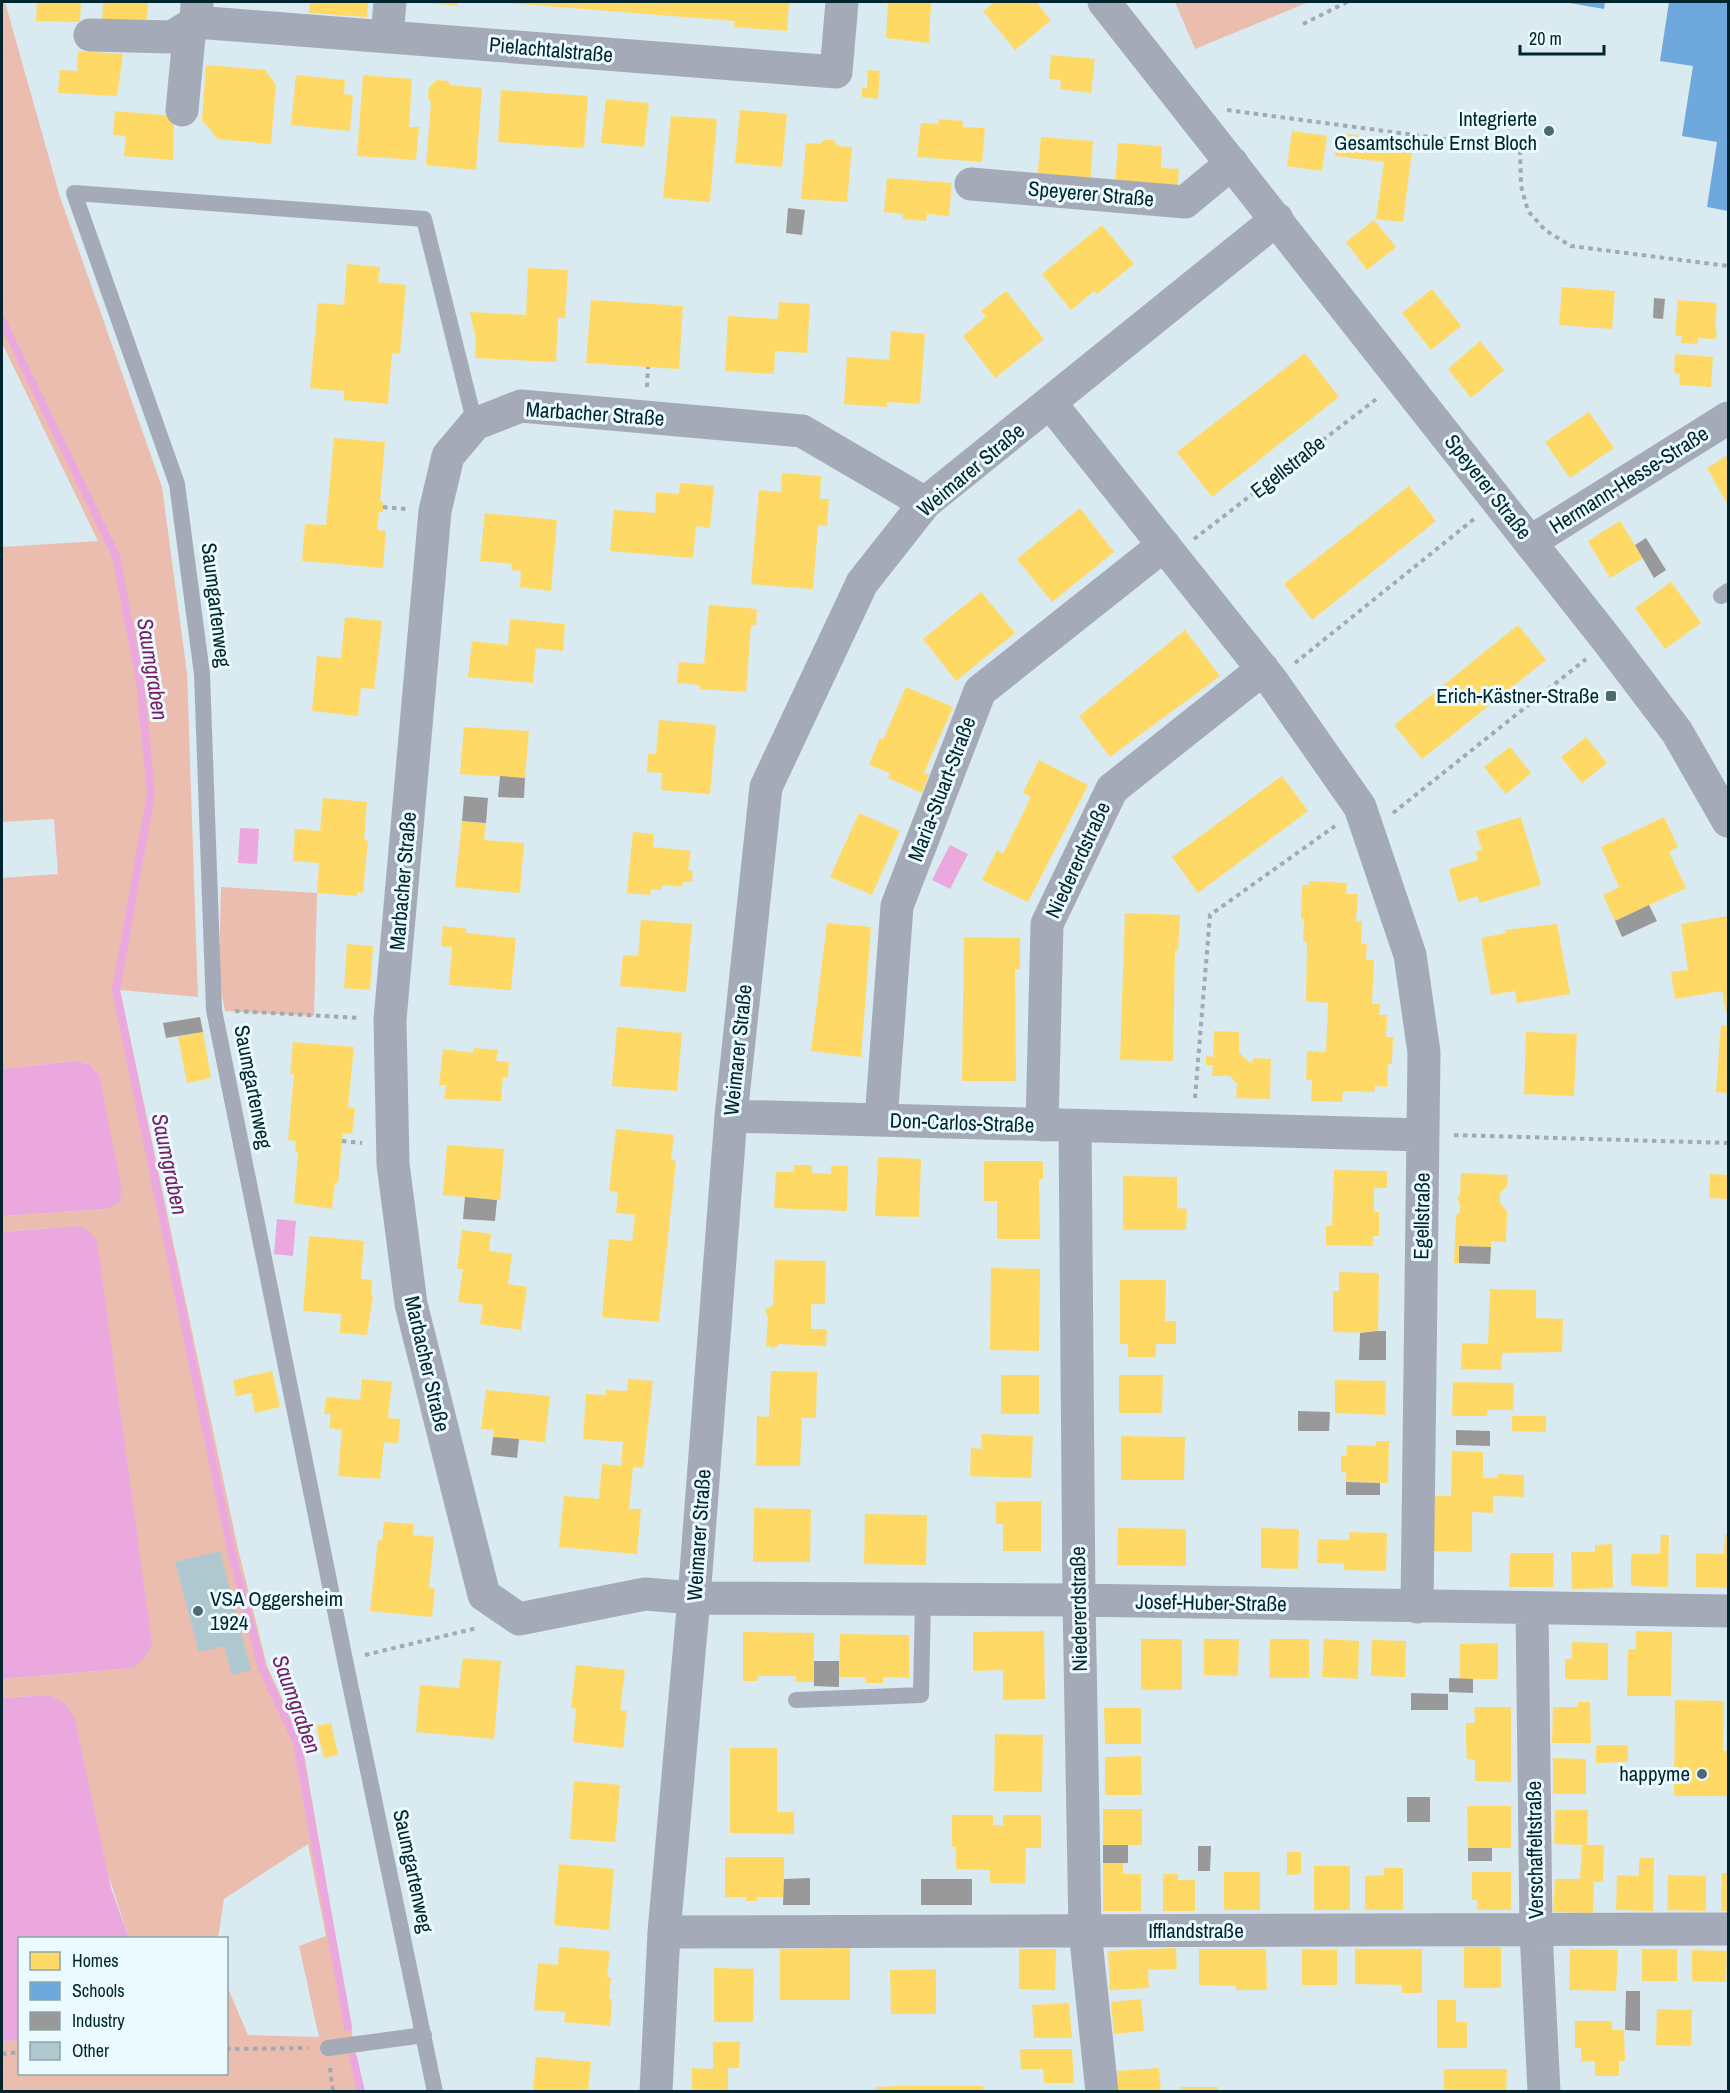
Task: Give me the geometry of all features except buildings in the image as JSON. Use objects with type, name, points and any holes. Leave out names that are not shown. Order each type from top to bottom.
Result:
[{"type":"street","points":[[387,37],[390,2]]},
{"type":"street","name":"Pielachtalstraße","points":[[90,35],[172,38],[194,17],[387,37],[836,72],[842,2]]},
{"type":"street","name":"Speyerer Straße","points":[[1104,2],[1403,378],[1608,641],[1677,732],[1728,821]]},
{"type":"street","points":[[182,110],[194,17]]},
{"type":"street","name":"Speyerer Straße","points":[[971,184],[1185,202],[1233,163]]},
{"type":"street","name":"Weimarer Straße","points":[[656,2091],[664,1932],[694,1598],[731,1116],[766,787],[862,583],[926,503],[1277,219]]},
{"type":"street","name":"Egellstraße","points":[[1051,404],[1268,675],[1365,820],[1410,955],[1424,1052],[1417,1606]]},
{"type":"street","name":"Marbacher Straße","points":[[519,1618],[484,1595],[411,1304],[393,1164],[390,1020],[435,511],[448,456],[475,424],[521,406],[802,431],[926,503]]},
{"type":"street","name":"Hermann-Hesse-Straße","points":[[1530,542],[1728,418]]},
{"type":"street","name":"Maria-Stuart-Straße","points":[[881,1120],[897,906],[980,691],[1168,550]]},
{"type":"street","name":"Niedererdstraße","points":[[1042,1125],[1047,924],[1112,789],[1268,675]]},
{"type":"street","name":"Don-Carlos-Straße","points":[[731,1116],[1423,1136]]},
{"type":"street","name":"Niedererdstraße","points":[[1076,1126],[1079,1600],[1085,1931],[1102,2091]]},
{"type":"street","points":[[519,1618],[645,1594],[694,1598]]},
{"type":"street","name":"Josef-Huber-Straße","points":[[694,1598],[1079,1600],[1728,1611]]},
{"type":"street","name":"Verschaffeltstraße","points":[[1532,1608],[1536,1931],[1544,2091]]},
{"type":"street","name":"Ifflandstraße","points":[[664,1932],[1728,1929]]},
{"type":"lane","name":"Saumgartenweg","points":[[435,2091],[345,1660],[214,1010],[202,674],[177,484],[74,193],[424,219],[475,424]]},
{"type":"lane","points":[[796,1700],[921,1695],[923,1599]]},
{"type":"lane","points":[[328,2048],[424,2035]]},
{"type":"path","points":[[1303,24],[1347,2]]},
{"type":"path","points":[[1187,105],[1520,150],[1521,186],[1528,211],[1545,230],[1571,246],[1728,266]]},
{"type":"path","name":"Egellstraße","points":[[1168,550],[1403,378]]},
{"type":"path","points":[[1268,675],[1498,500]]},
{"type":"path","points":[[1193,1129],[1210,915],[1365,820],[1608,641]]},
{"type":"path","points":[[214,1010],[390,1020]]},
{"type":"path","points":[[1423,1136],[1728,1143]]},
{"type":"path","points":[[345,1660],[519,1618]]},
{"type":"path","points":[[228,2049],[328,2048]]},
{"type":"path","points":[[2,2054],[18,2052]]},
{"type":"shaded area","points":[[2,2],[5,2],[60,197],[162,487],[187,673],[198,997],[120,990],[238,1549],[267,1666],[302,1742],[362,2091],[2,2091],[2,2041],[18,2040],[18,2075],[228,2075],[228,1988],[248,2035],[319,2037],[299,1946],[326,1936],[308,1844],[224,1899],[218,1937],[129,1937],[49,1695],[2,1698],[2,1679],[132,1668],[79,1226],[2,1232],[2,1216],[105,1209],[89,1064],[76,1061],[2,1069],[2,878],[58,874],[54,819],[2,822],[2,547],[98,541],[2,343]]},
{"type":"shaded area","points":[[1175,2],[1309,2],[1195,49]]},
{"type":"shaded area","points":[[240,828],[259,829],[257,864],[238,863]]},
{"type":"shaded area","points":[[950,845],[968,854],[950,889],[932,880]]},
{"type":"shaded area","points":[[221,887],[317,893],[314,1016],[225,1011],[219,979]]},
{"type":"shaded area","points":[[76,1061],[89,1064],[99,1075],[122,1191],[118,1204],[105,1209],[2,1216],[2,1069]]},
{"type":"shaded area","points":[[277,1219],[296,1221],[293,1256],[274,1254]]},
{"type":"shaded area","points":[[79,1226],[90,1232],[97,1241],[152,1644],[145,1658],[132,1668],[2,1679],[2,1232]]},
{"type":"shaded area","points":[[49,1695],[67,1705],[75,1720],[111,1888],[129,1937],[18,1937],[18,2040],[2,2041],[2,1698]]},
{"type":"waterway","name":"Saumgraben","points":[[2,320],[116,556],[140,681],[151,793],[116,990],[231,1550],[262,1668],[297,1743],[348,2027]]},
{"type":"waterway","name":"Saumgraben","points":[[353,2057],[361,2092]]},
{"type":"place","name":"Integrierte Gesamtschule Ernst Bloch","points":[[1549,131]]},
{"type":"place","name":"Erich-Kästner-Straße","points":[[1611,696]]},
{"type":"place","name":"VSA Oggersheim 1924","points":[[198,1611]]},
{"type":"place","name":"happyme","points":[[1702,1774]]}]
